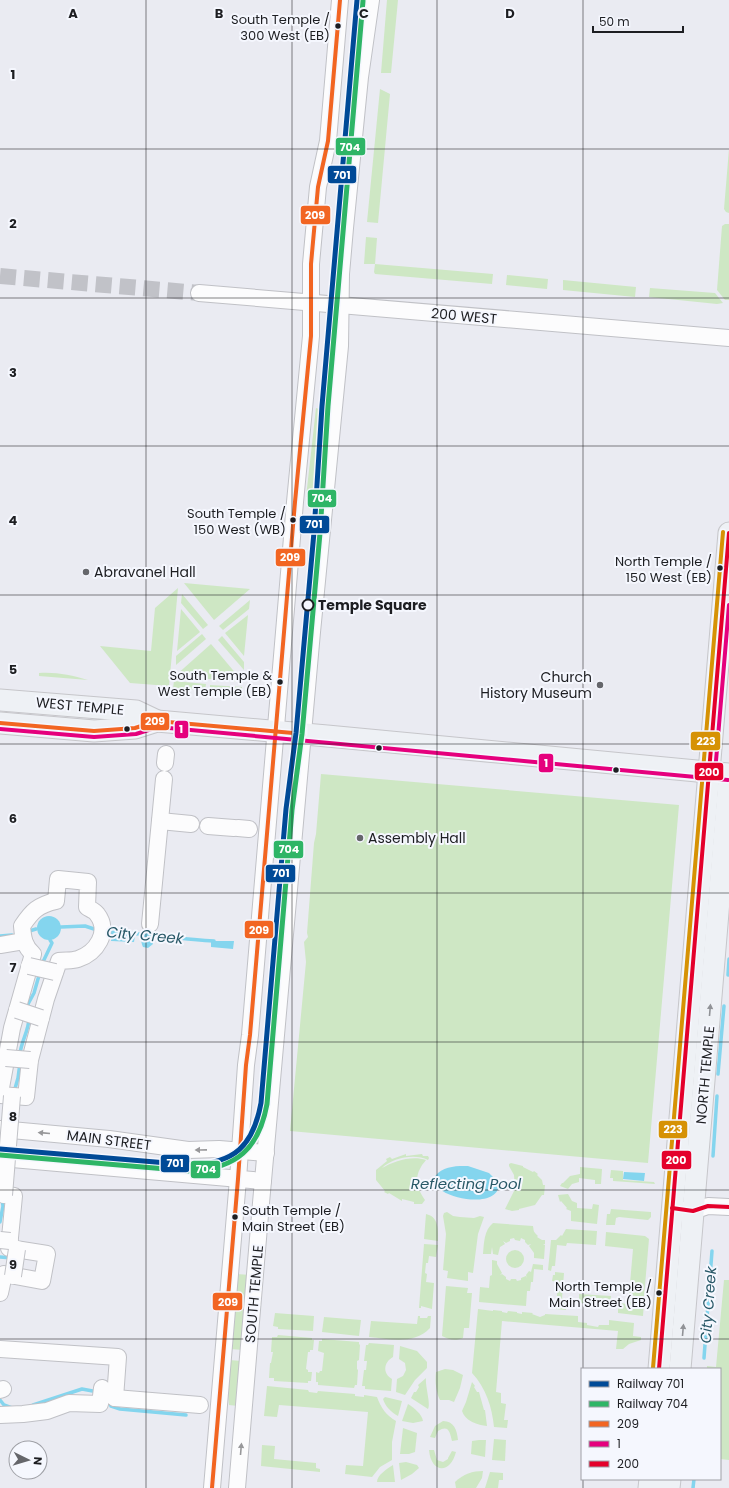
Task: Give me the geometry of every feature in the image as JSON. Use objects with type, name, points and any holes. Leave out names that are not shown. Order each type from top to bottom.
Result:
[{"type":"main road","name":"NORTH TEMPLE","points":[[680,1368],[688,1203],[719,773],[729,533]]},
{"type":"main road","name":"WEST TEMPLE","points":[[0,700],[136,711],[157,721],[719,773]]},
{"type":"main road","name":"WEST TEMPLE","points":[[0,723],[94,731],[135,728],[157,721]]},
{"type":"main road","name":"NORTH TEMPLE","points":[[659,1368],[688,1203],[729,780]]},
{"type":"street","name":"SOUTH TEMPLE","points":[[212,1488],[238,1179],[241,1115],[250,1035],[275,731],[311,336],[310,272],[316,206],[328,141],[340,0]]},
{"type":"street","name":"SOUTH TEMPLE","points":[[237,1488],[312,632],[340,346],[341,274],[359,85],[371,0]]},
{"type":"street","name":"200 WEST","points":[[199,293],[729,338]]},
{"type":"street","points":[[150,924],[164,779]]},
{"type":"street","points":[[160,822],[240,828]]},
{"type":"street","points":[[3,1281],[9,1270],[38,1276],[41,1259],[5,1253],[4,1195],[8,1096],[12,1048],[33,963],[33,954],[28,950],[24,941],[22,926],[34,910],[44,904],[56,902],[58,879],[88,882],[87,907],[97,914],[101,923],[102,936],[99,944],[89,953],[78,959],[59,961],[53,969],[35,1023],[28,1057],[8,1096]]},
{"type":"street","points":[[0,945],[24,941]]},
{"type":"street","points":[[33,963],[53,969]]},
{"type":"street","points":[[8,1096],[6,1058],[17,1010],[33,963]]},
{"type":"street","points":[[8,1096],[26,1097],[30,1060],[53,969]]},
{"type":"street","points":[[17,1010],[41,1018]]},
{"type":"street","points":[[6,1058],[30,1060]]},
{"type":"street","name":"MAIN STREET","points":[[0,1128],[109,1139],[188,1150],[266,1153]]},
{"type":"street","name":"MAIN STREET","points":[[0,1158],[263,1181]]},
{"type":"street","points":[[3,1281],[14,1196],[4,1195]]},
{"type":"street","points":[[688,1203],[729,1207]]},
{"type":"street","points":[[3,1281],[42,1280],[47,1254],[9,1243]]},
{"type":"street","points":[[0,1349],[118,1356],[108,1401]]},
{"type":"street","points":[[102,1388],[108,1401]]},
{"type":"street","points":[[0,1415],[47,1411],[69,1403],[108,1401],[200,1405]]},
{"type":"green space","points":[[387,0],[398,0],[391,73],[381,73]]},
{"type":"green space","points":[[380,89],[390,94],[378,223],[367,222]]},
{"type":"green space","points":[[729,149],[729,213],[724,209]]},
{"type":"green space","points":[[729,224],[729,300],[725,300],[717,290],[722,226]]},
{"type":"green space","points":[[366,237],[377,238],[375,264],[364,264]]},
{"type":"green space","points":[[375,264],[493,274],[492,284],[375,274]]},
{"type":"green space","points":[[507,275],[548,279],[547,289],[506,285]]},
{"type":"green space","points":[[563,280],[636,287],[635,297],[563,290]]},
{"type":"green space","points":[[650,288],[715,293],[723,303],[717,304],[649,297]]},
{"type":"green space","points":[[316,408],[319,409],[314,498],[306,497]]},
{"type":"green space","points":[[184,583],[250,589],[214,620]]},
{"type":"green space","points":[[178,588],[169,686],[130,683],[100,646],[151,651],[155,608]]},
{"type":"green space","points":[[182,594],[208,625],[203,629],[181,603]]},
{"type":"green space","points":[[250,600],[249,609],[223,630],[219,626]]},
{"type":"green space","points":[[181,609],[200,632],[177,651]]},
{"type":"green space","points":[[248,615],[244,656],[225,633]]},
{"type":"green space","points":[[202,634],[206,639],[176,665],[176,656]]},
{"type":"green space","points":[[222,636],[244,662],[244,670],[218,640]]},
{"type":"green space","points":[[211,644],[243,682],[175,676]]},
{"type":"green space","points":[[39,673],[64,674],[88,680],[39,676]]},
{"type":"green space","points":[[174,681],[206,684],[205,691],[173,688]]},
{"type":"green space","points":[[210,685],[242,687],[241,694],[210,691]]},
{"type":"green space","points":[[321,774],[679,805],[648,1163],[290,1131],[306,962],[304,942],[308,937],[307,933],[314,843]]},
{"type":"green space","points":[[406,1154],[406,1156],[422,1154],[423,1156],[428,1156],[429,1158],[428,1160],[417,1157],[398,1159],[386,1164],[382,1168],[392,1163],[409,1158],[426,1160],[421,1166],[417,1176],[419,1189],[425,1200],[422,1204],[414,1204],[414,1202],[402,1199],[402,1201],[389,1193],[384,1192],[385,1191],[376,1180],[376,1170],[387,1161],[386,1159],[390,1157],[392,1159]]},
{"type":"green space","points":[[511,1163],[523,1166],[533,1172],[534,1171],[542,1180],[543,1185],[545,1185],[544,1195],[542,1195],[535,1205],[512,1211],[505,1209],[515,1189],[514,1175],[509,1166]]},
{"type":"green space","points":[[580,1167],[602,1169],[601,1184],[595,1184],[595,1180],[579,1178],[579,1182],[572,1184],[568,1189],[560,1186],[570,1176],[580,1174]]},
{"type":"green space","points":[[611,1170],[623,1171],[623,1180],[654,1182],[655,1184],[613,1181],[613,1178],[610,1178]]},
{"type":"green space","points":[[568,1194],[572,1201],[577,1203],[577,1208],[592,1209],[593,1204],[599,1205],[597,1224],[571,1221],[571,1211],[566,1209],[567,1208],[561,1201],[560,1202],[558,1195]]},
{"type":"green space","points":[[611,1209],[651,1212],[651,1217],[648,1220],[619,1217],[616,1218],[615,1225],[606,1225],[607,1214],[610,1214]]},
{"type":"green space","points":[[447,1212],[453,1216],[460,1217],[484,1217],[478,1234],[473,1273],[468,1272],[468,1281],[447,1278],[448,1271],[443,1270],[446,1234],[443,1216],[444,1213]]},
{"type":"green space","points":[[426,1214],[436,1221],[438,1228],[438,1241],[424,1239]]},
{"type":"green space","points":[[493,1223],[533,1226],[534,1231],[538,1236],[537,1237],[545,1240],[545,1244],[543,1244],[545,1245],[544,1259],[534,1258],[534,1253],[529,1246],[531,1244],[528,1245],[525,1240],[521,1238],[520,1241],[515,1240],[514,1238],[510,1239],[510,1241],[506,1243],[503,1241],[505,1244],[500,1247],[498,1255],[493,1254],[492,1247],[491,1254],[483,1254],[486,1233]]},
{"type":"green space","points":[[566,1229],[597,1231],[596,1245],[567,1243],[566,1246],[557,1245],[555,1266],[552,1266],[551,1271],[548,1270],[551,1240],[556,1240],[561,1235],[562,1236]]},
{"type":"green space","points":[[606,1232],[645,1236],[649,1239],[644,1297],[629,1295],[633,1249],[605,1246]]},
{"type":"green space","points":[[424,1244],[438,1245],[436,1257],[429,1256],[428,1263],[426,1263],[425,1273],[427,1274],[426,1282],[434,1283],[432,1309],[421,1306],[421,1308],[419,1308]]},
{"type":"green space","points":[[511,1250],[519,1250],[524,1255],[522,1266],[519,1268],[511,1268],[506,1263],[506,1255]]},
{"type":"green space","points":[[492,1260],[497,1261],[502,1273],[500,1275],[502,1274],[510,1281],[511,1279],[516,1279],[517,1281],[521,1280],[521,1278],[526,1276],[527,1278],[526,1275],[529,1271],[531,1272],[533,1264],[543,1265],[543,1270],[534,1269],[533,1282],[531,1282],[530,1291],[527,1291],[526,1306],[479,1302],[480,1287],[489,1288],[490,1276],[492,1275]]},
{"type":"green space","points":[[555,1272],[564,1273],[562,1298],[572,1299],[571,1302],[566,1302],[566,1310],[556,1309],[558,1282],[552,1281]]},
{"type":"green space","points":[[236,1274],[251,1275],[243,1350],[230,1349]]},
{"type":"green space","points":[[724,1280],[729,1280],[729,1460],[721,1459],[721,1368],[707,1368],[707,1366],[716,1367]]},
{"type":"green space","points":[[446,1286],[468,1288],[467,1293],[472,1293],[469,1328],[464,1328],[463,1338],[458,1340],[452,1340],[442,1336]]},
{"type":"green space","points":[[579,1294],[611,1296],[610,1305],[601,1304],[596,1301],[579,1303]]},
{"type":"green space","points":[[628,1302],[644,1303],[643,1316],[618,1313],[618,1303],[628,1304]]},
{"type":"green space","points":[[478,1309],[502,1311],[507,1313],[508,1311],[522,1314],[522,1312],[533,1313],[532,1314],[540,1317],[545,1314],[578,1316],[578,1322],[587,1323],[587,1325],[598,1327],[599,1325],[609,1325],[609,1320],[634,1323],[633,1336],[641,1337],[641,1340],[629,1344],[623,1349],[616,1349],[618,1331],[502,1321],[496,1392],[501,1393],[501,1403],[506,1404],[504,1420],[508,1420],[507,1428],[494,1427],[488,1398],[485,1391],[472,1373]]},
{"type":"green space","points":[[275,1313],[314,1316],[313,1331],[278,1329],[278,1327],[273,1326]]},
{"type":"green space","points":[[418,1316],[420,1316],[420,1318],[427,1318],[428,1316],[431,1316],[430,1328],[417,1337],[393,1340],[369,1337],[371,1321],[417,1324]]},
{"type":"green space","points":[[324,1317],[361,1320],[359,1336],[322,1332]]},
{"type":"green space","points":[[278,1335],[312,1338],[312,1340],[314,1340],[313,1350],[308,1352],[306,1369],[308,1372],[312,1372],[311,1381],[308,1381],[308,1383],[274,1381],[274,1378],[269,1378],[270,1363],[273,1352],[271,1352],[272,1337],[277,1337]]},
{"type":"green space","points":[[322,1339],[359,1342],[357,1385],[355,1385],[354,1388],[318,1385],[318,1382],[316,1382],[316,1372],[319,1373],[322,1371],[324,1353],[318,1351],[319,1341],[322,1341]]},
{"type":"green space","points":[[369,1343],[394,1345],[393,1357],[390,1359],[385,1368],[387,1374],[392,1379],[391,1391],[365,1389],[365,1386],[362,1386],[367,1361],[364,1361],[366,1345]]},
{"type":"green space","points":[[400,1346],[417,1351],[427,1362],[427,1368],[415,1380],[405,1395],[396,1392],[397,1379],[403,1376],[406,1370],[405,1363],[399,1359]]},
{"type":"green space","points":[[229,1360],[242,1361],[238,1406],[229,1405],[227,1381]]},
{"type":"green space","points":[[445,1369],[453,1370],[463,1375],[460,1388],[454,1402],[449,1400],[440,1400],[438,1394],[436,1372]]},
{"type":"green space","points":[[426,1378],[429,1403],[428,1409],[411,1398],[419,1387],[418,1385]]},
{"type":"green space","points":[[472,1382],[477,1392],[479,1392],[485,1410],[487,1426],[480,1425],[469,1420],[462,1411]]},
{"type":"green space","points":[[267,1386],[308,1390],[309,1392],[317,1393],[318,1391],[355,1394],[355,1396],[364,1397],[364,1395],[377,1397],[384,1411],[396,1421],[392,1442],[392,1460],[380,1467],[372,1477],[345,1474],[346,1465],[363,1466],[368,1412],[279,1405],[277,1417],[264,1416]]},
{"type":"green space","points":[[385,1397],[402,1401],[398,1416],[391,1411],[384,1402],[383,1399]]},
{"type":"green space","points":[[408,1404],[415,1409],[423,1421],[413,1423],[402,1421]]},
{"type":"green space","points":[[443,1421],[447,1421],[452,1424],[457,1433],[458,1440],[452,1441],[451,1435],[445,1428],[438,1431],[435,1438],[430,1437],[435,1426]]},
{"type":"green space","points":[[403,1428],[417,1433],[415,1452],[400,1454]]},
{"type":"green space","points":[[494,1439],[506,1440],[505,1461],[492,1460]]},
{"type":"green space","points":[[486,1440],[485,1457],[471,1454],[472,1441]]},
{"type":"green space","points":[[262,1445],[275,1446],[274,1459],[316,1463],[316,1468],[320,1469],[320,1472],[261,1466]]},
{"type":"green space","points":[[429,1450],[434,1450],[437,1460],[443,1462],[448,1459],[452,1451],[456,1452],[450,1465],[445,1468],[441,1468],[437,1467],[433,1463],[430,1458]]},
{"type":"green space","points":[[406,1462],[417,1465],[419,1468],[401,1480],[399,1463]]},
{"type":"green space","points":[[393,1465],[395,1482],[377,1482],[380,1475]]},
{"type":"green space","points":[[483,1471],[482,1478],[476,1488],[456,1488],[455,1482],[461,1477],[472,1472]]},
{"type":"green space","points":[[490,1472],[503,1473],[503,1480],[499,1480],[498,1488],[485,1488]]},
{"type":"water","points":[[49,916],[58,919],[61,928],[58,937],[49,940],[40,937],[37,928],[40,919]]},
{"type":"water","points":[[147,931],[151,931],[153,936],[153,944],[148,948],[143,947],[141,940],[143,934]]},
{"type":"water","points":[[112,933],[135,935],[134,942],[111,941]]},
{"type":"water","points":[[211,941],[234,941],[233,949],[211,947]]},
{"type":"water","name":"Reflecting Pool","points":[[468,1166],[489,1173],[499,1183],[496,1193],[487,1198],[474,1200],[447,1194],[438,1188],[434,1181],[438,1173],[452,1167]]},
{"type":"water","points":[[624,1172],[645,1173],[644,1181],[623,1179]]},
{"type":"waterway","name":"City Creek","points":[[61,927],[85,926],[97,930]]},
{"type":"waterway","name":"City Creek","points":[[26,932],[36,929]]},
{"type":"waterway","name":"City Creek","points":[[107,932],[214,941]]},
{"type":"waterway","name":"City Creek","points":[[0,936],[12,935]]},
{"type":"waterway","points":[[42,964],[52,943],[50,940]]},
{"type":"waterway","name":"City Creek","points":[[728,975],[729,959]]},
{"type":"waterway","points":[[29,1010],[28,1004],[34,993],[40,972]]},
{"type":"waterway","name":"City Creek","points":[[718,1074],[724,1006]]},
{"type":"waterway","points":[[20,1054],[28,1027],[29,1018]]},
{"type":"waterway","points":[[14,1092],[20,1063]]},
{"type":"waterway","name":"City Creek","points":[[713,1156],[717,1096]]},
{"type":"waterway","points":[[0,1222],[3,1206],[2,1200]]},
{"type":"waterway","name":"City Creek","points":[[704,1358],[712,1251]]},
{"type":"waterway","points":[[0,1257],[12,1258]]},
{"type":"waterway","points":[[33,1405],[82,1389],[98,1392]]},
{"type":"waterway","points":[[0,1400],[4,1405],[12,1408]]},
{"type":"waterway","points":[[109,1401],[111,1406],[120,1409],[186,1415]]},
{"type":"waterway","name":"City Creek","points":[[693,1488],[694,1480]]},
{"type":"tunnel","points":[[0,276],[199,293]]},
{"type":"rail line","name":"701","points":[[0,1149],[191,1165],[206,1164],[219,1161],[240,1149],[253,1131],[258,1118],[261,1103],[286,809],[296,733],[314,532],[322,406],[357,0]]},
{"type":"rail line","name":"704","points":[[0,1155],[190,1171],[206,1169],[221,1166],[233,1161],[243,1153],[252,1144],[263,1119],[267,1104],[292,810],[302,734],[320,533],[328,406],[363,1]]},
{"type":"transit line","name":"209","points":[[212,1488],[246,1065],[250,1035],[295,502],[311,336],[311,264],[318,187],[328,141],[340,0]]},
{"type":"transit line","name":"223","points":[[653,1368],[723,532]]},
{"type":"transit line","name":"200","points":[[659,1368],[729,533]]},
{"type":"transit line","name":"1","points":[[715,773],[729,605]]},
{"type":"transit line","name":"209","points":[[0,723],[94,731],[135,728],[157,721],[304,734],[304,727]]},
{"type":"transit line","name":"1","points":[[0,729],[94,737],[136,734],[158,727],[728,780]]},
{"type":"transit line","name":"200","points":[[672,1208],[693,1211],[708,1206],[729,1207]]},
{"type":"place","name":"South Temple / 300 West (EB)","points":[[338,26]]},
{"type":"place","name":"South Temple / 150 West (WB)","points":[[293,520]]},
{"type":"place","name":"North Temple / 150 West (EB)","points":[[720,568]]},
{"type":"place","name":"Abravanel Hall","points":[[86,572]]},
{"type":"place","name":"Temple Square","points":[[308,605]]},
{"type":"place","name":"South Temple & West Temple (EB)","points":[[280,682]]},
{"type":"place","name":"Church History Museum","points":[[600,685]]},
{"type":"place","name":"Assembly Hall","points":[[360,838]]},
{"type":"place","name":"South Temple / Main Street (EB)","points":[[235,1217]]},
{"type":"place","name":"North Temple / Main Street (EB)","points":[[659,1293]]}]
